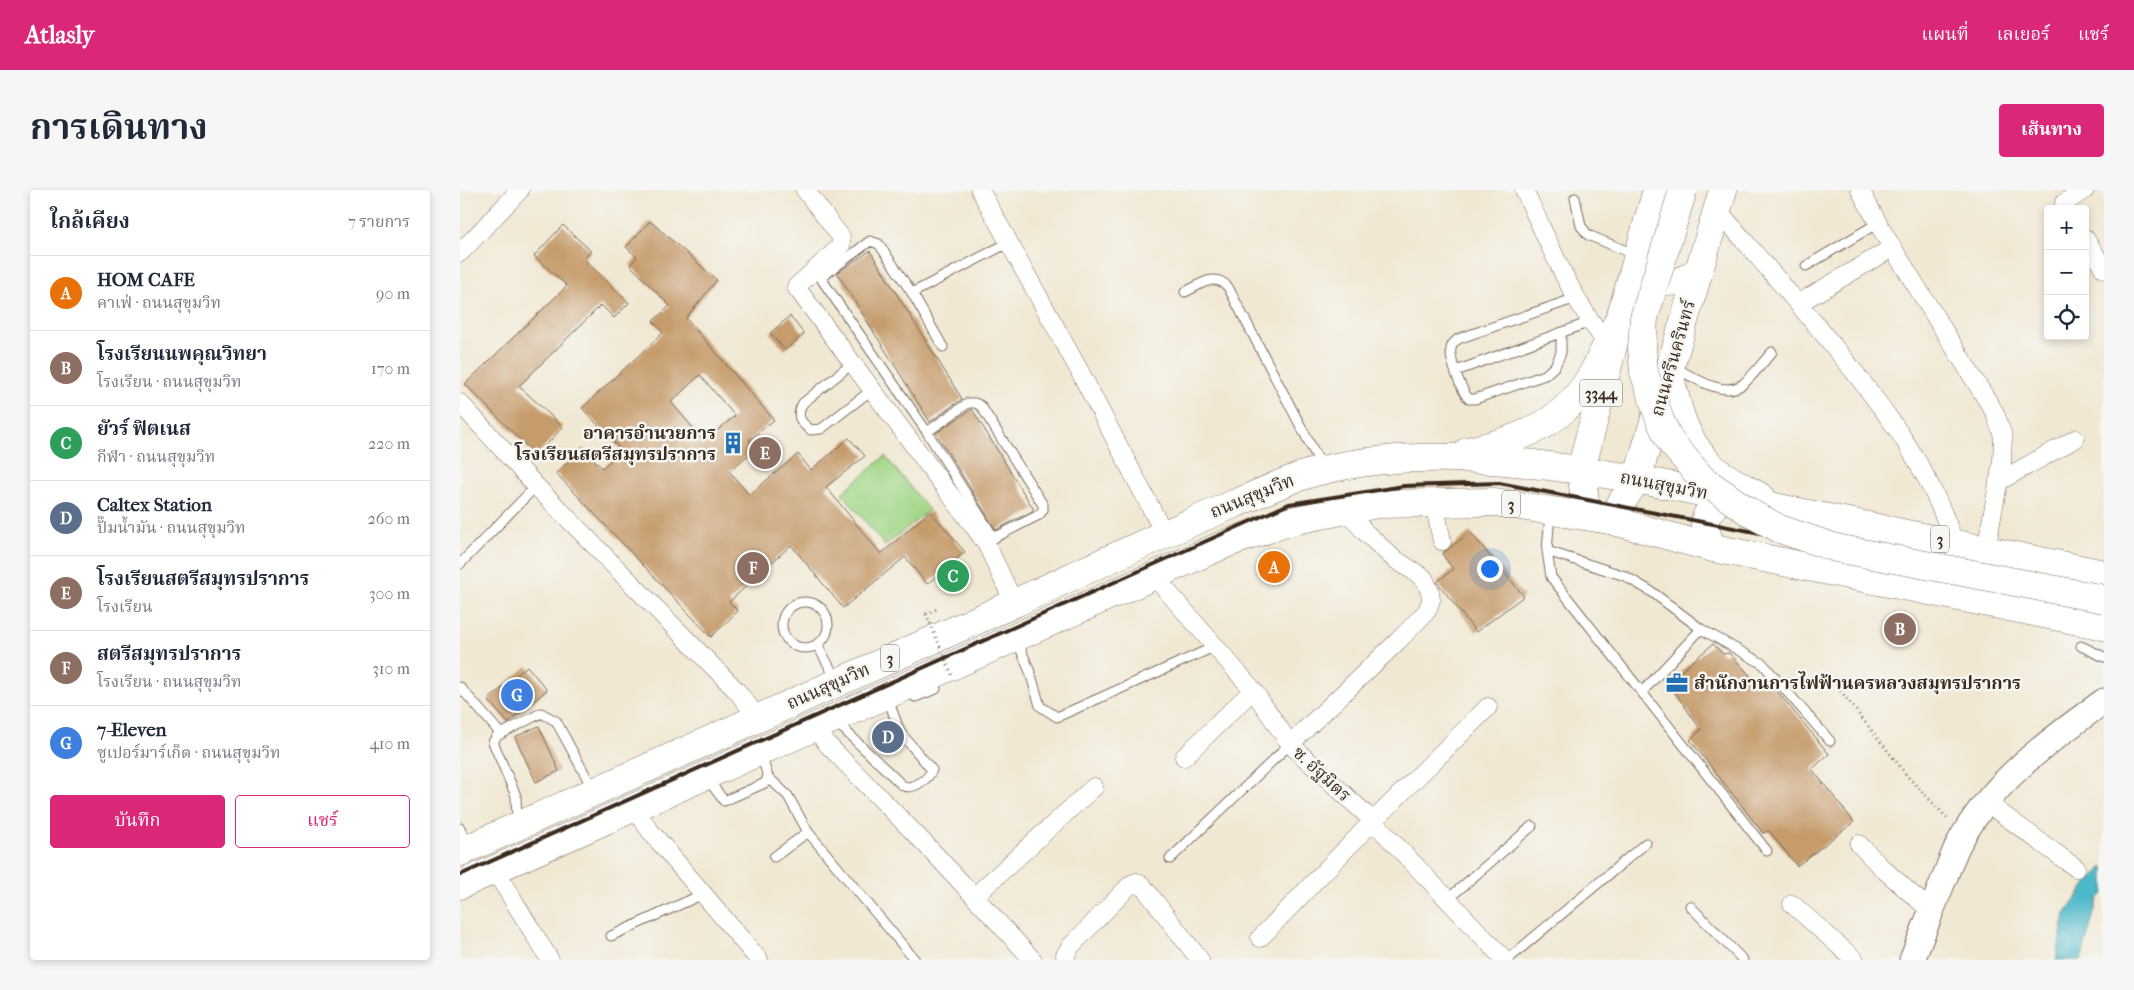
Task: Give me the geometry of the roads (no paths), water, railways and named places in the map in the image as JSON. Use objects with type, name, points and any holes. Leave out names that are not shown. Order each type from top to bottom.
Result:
[{"type":"main road","name":"3344","points":[[1598,518],[1581,470],[1621,315],[1657,190]]},
{"type":"main road","points":[[1683,190],[1644,318],[1642,348],[1644,372],[1660,420],[1670,441],[1702,479],[1752,514],[1780,529],[1836,548],[2104,600]]},
{"type":"main road","name":"ถนนศรีนครินทร์","points":[[1598,518],[1637,479],[1720,199]]},
{"type":"main road","points":[[1639,249],[1647,266],[1653,274],[1661,279],[1671,282],[1681,281],[1691,277],[1698,270]]},
{"type":"main road","points":[[1442,456],[1504,443],[1532,432],[1555,418],[1578,395],[1594,371],[1621,315]]},
{"type":"main road","points":[[1670,369],[1683,427],[1695,448],[1711,466],[1776,507]]},
{"type":"main road","points":[[1434,503],[1450,499],[1459,487],[1461,479],[1456,464],[1442,456]]},
{"type":"main road","name":"ถนนสุขุมวิท","points":[[463,843],[518,826],[1014,603],[1164,533],[1290,480],[1323,470],[1396,458],[1442,456],[1581,470],[1637,479],[2104,574]]},
{"type":"main road","points":[[1713,548],[1705,534],[1704,519],[1713,505],[1724,497]]},
{"type":"main road","name":"ถนนสุขุมวิท","points":[[460,885],[823,723],[896,701],[1016,638],[1260,531],[1290,521],[1377,504],[1495,502],[1550,509],[1598,518],[1713,548],[2104,626]]},
{"type":"street","points":[[460,253],[520,190]]},
{"type":"street","points":[[805,190],[841,237],[841,246],[796,287],[990,540],[1014,603]]},
{"type":"street","points":[[980,190],[1070,354],[1164,533]]},
{"type":"street","points":[[1524,190],[1576,298],[1590,322],[1607,343]]},
{"type":"street","points":[[1860,190],[1892,248],[1994,413],[2003,436],[2002,462],[1986,550]]},
{"type":"street","points":[[2063,201],[2085,190]]},
{"type":"street","points":[[1720,199],[1799,303],[1884,408],[1909,444],[1928,478],[1954,542]]},
{"type":"street","points":[[2089,244],[2103,267]]},
{"type":"street","points":[[1799,303],[1892,248]]},
{"type":"street","points":[[460,403],[536,486],[737,691],[758,718]]},
{"type":"street","points":[[1998,482],[2075,439]]},
{"type":"street","points":[[1434,503],[1442,541]]},
{"type":"street","points":[[1290,744],[1397,642],[1427,611],[1431,600],[1424,578],[1393,558],[1365,532],[1346,510]]},
{"type":"street","name":"ซ. อัฐมิตร","points":[[1154,576],[1253,690],[1290,744],[1373,821],[1506,960]]},
{"type":"street","points":[[1184,757],[1253,690]]},
{"type":"street","points":[[1912,960],[1958,844],[1987,803],[2020,766],[2048,742],[2104,701]]},
{"type":"street","points":[[1260,938],[1373,821],[1488,708]]},
{"type":"street","points":[[823,723],[828,745],[975,896],[1033,960]]},
{"type":"street","points":[[975,896],[1094,787]]},
{"type":"street","points":[[1987,803],[2076,868]]},
{"type":"street","points":[[633,807],[754,954]]},
{"type":"street","points":[[1859,844],[1882,868],[1931,910]]},
{"type":"street","points":[[494,870],[550,960]]},
{"type":"street","points":[[1066,960],[1065,955],[1071,946],[1130,885],[1136,882],[1142,885],[1200,960]]},
{"type":"street","points":[[1792,904],[1855,960]]},
{"type":"lane","points":[[1574,198],[1581,226],[1588,235],[1639,249]]},
{"type":"lane","points":[[1806,266],[1878,223]]},
{"type":"lane","points":[[927,432],[968,403],[975,403],[981,406],[1038,496],[1043,505],[1043,510],[1039,515],[990,540],[927,432],[823,284],[823,276],[870,241],[879,244],[912,293],[943,347]]},
{"type":"lane","points":[[912,293],[1008,243]]},
{"type":"lane","points":[[1185,292],[1214,279],[1222,280],[1228,287],[1323,470]]},
{"type":"lane","points":[[1561,333],[1561,353],[1555,366],[1545,375],[1475,399],[1469,399],[1464,394],[1451,348],[1458,339],[1576,298]]},
{"type":"lane","points":[[1456,371],[1590,322]]},
{"type":"lane","points":[[1670,369],[1712,386],[1727,389],[1742,385],[1772,352]]},
{"type":"lane","points":[[853,363],[803,402],[798,411],[799,418],[804,425],[811,430],[820,429],[873,389]]},
{"type":"lane","points":[[460,564],[536,486]]},
{"type":"lane","points":[[1550,509],[1547,551],[1551,577],[1767,851]]},
{"type":"lane","points":[[1547,551],[1625,576],[1652,592],[1701,628],[1763,664],[1830,742]]},
{"type":"lane","points":[[803,603],[810,603],[822,610],[826,617],[827,632],[817,644],[802,648],[788,641],[784,634],[783,620],[790,608],[803,603]]},
{"type":"lane","points":[[1642,692],[1701,628]]},
{"type":"lane","points":[[1016,638],[1030,672],[1040,706],[1057,718],[1214,647]]},
{"type":"lane","points":[[817,644],[838,682]]},
{"type":"lane","points":[[2081,646],[2104,657]]},
{"type":"lane","points":[[460,687],[501,734]]},
{"type":"lane","points":[[823,723],[906,788],[911,788],[930,775],[932,770],[900,732],[896,701],[936,689]]},
{"type":"lane","points":[[518,826],[516,796],[493,742],[501,734],[541,713],[556,721],[594,792]]},
{"type":"lane","points":[[1170,859],[1290,744]]},
{"type":"lane","points":[[760,750],[768,777],[788,796],[808,832],[915,960]]},
{"type":"lane","points":[[705,775],[724,801],[764,783],[768,777]]},
{"type":"lane","points":[[1448,899],[1532,826]]},
{"type":"lane","points":[[774,857],[808,832]]},
{"type":"lane","points":[[1506,960],[1646,843]]},
{"type":"lane","points":[[611,936],[703,894]]},
{"type":"lane","points":[[1690,906],[1742,960]]},
{"type":"water","points":[[2104,866],[2104,893],[2098,899],[2081,960],[2056,960],[2065,914],[2088,882]]},
{"type":"railway","points":[[460,875],[1289,504],[1404,486],[1499,483],[2104,599]]},
{"type":"place","name":"อาคารอำนวยการ โรงเรียนสตรีสมุทรปราการ","points":[[733,443]]},
{"type":"place","name":"โรงเรียนสตรีสมุทรปราการ","points":[[765,453]]},
{"type":"place","name":"HOM CAFE","points":[[1274,567]]},
{"type":"place","name":"สตรีสมุทรปราการ","points":[[753,568]]},
{"type":"place","name":"ยัวร์ ฟิตเนส","points":[[953,576]]},
{"type":"place","name":"โรงเรียนนพคุณวิทยา","points":[[1900,629]]},
{"type":"place","name":"สำนักงานการไฟฟ้านครหลวงสมุทรปราการ","points":[[1677,683]]},
{"type":"place","name":"7-Eleven","points":[[517,695]]},
{"type":"place","name":"Caltex Station","points":[[888,737]]}]
